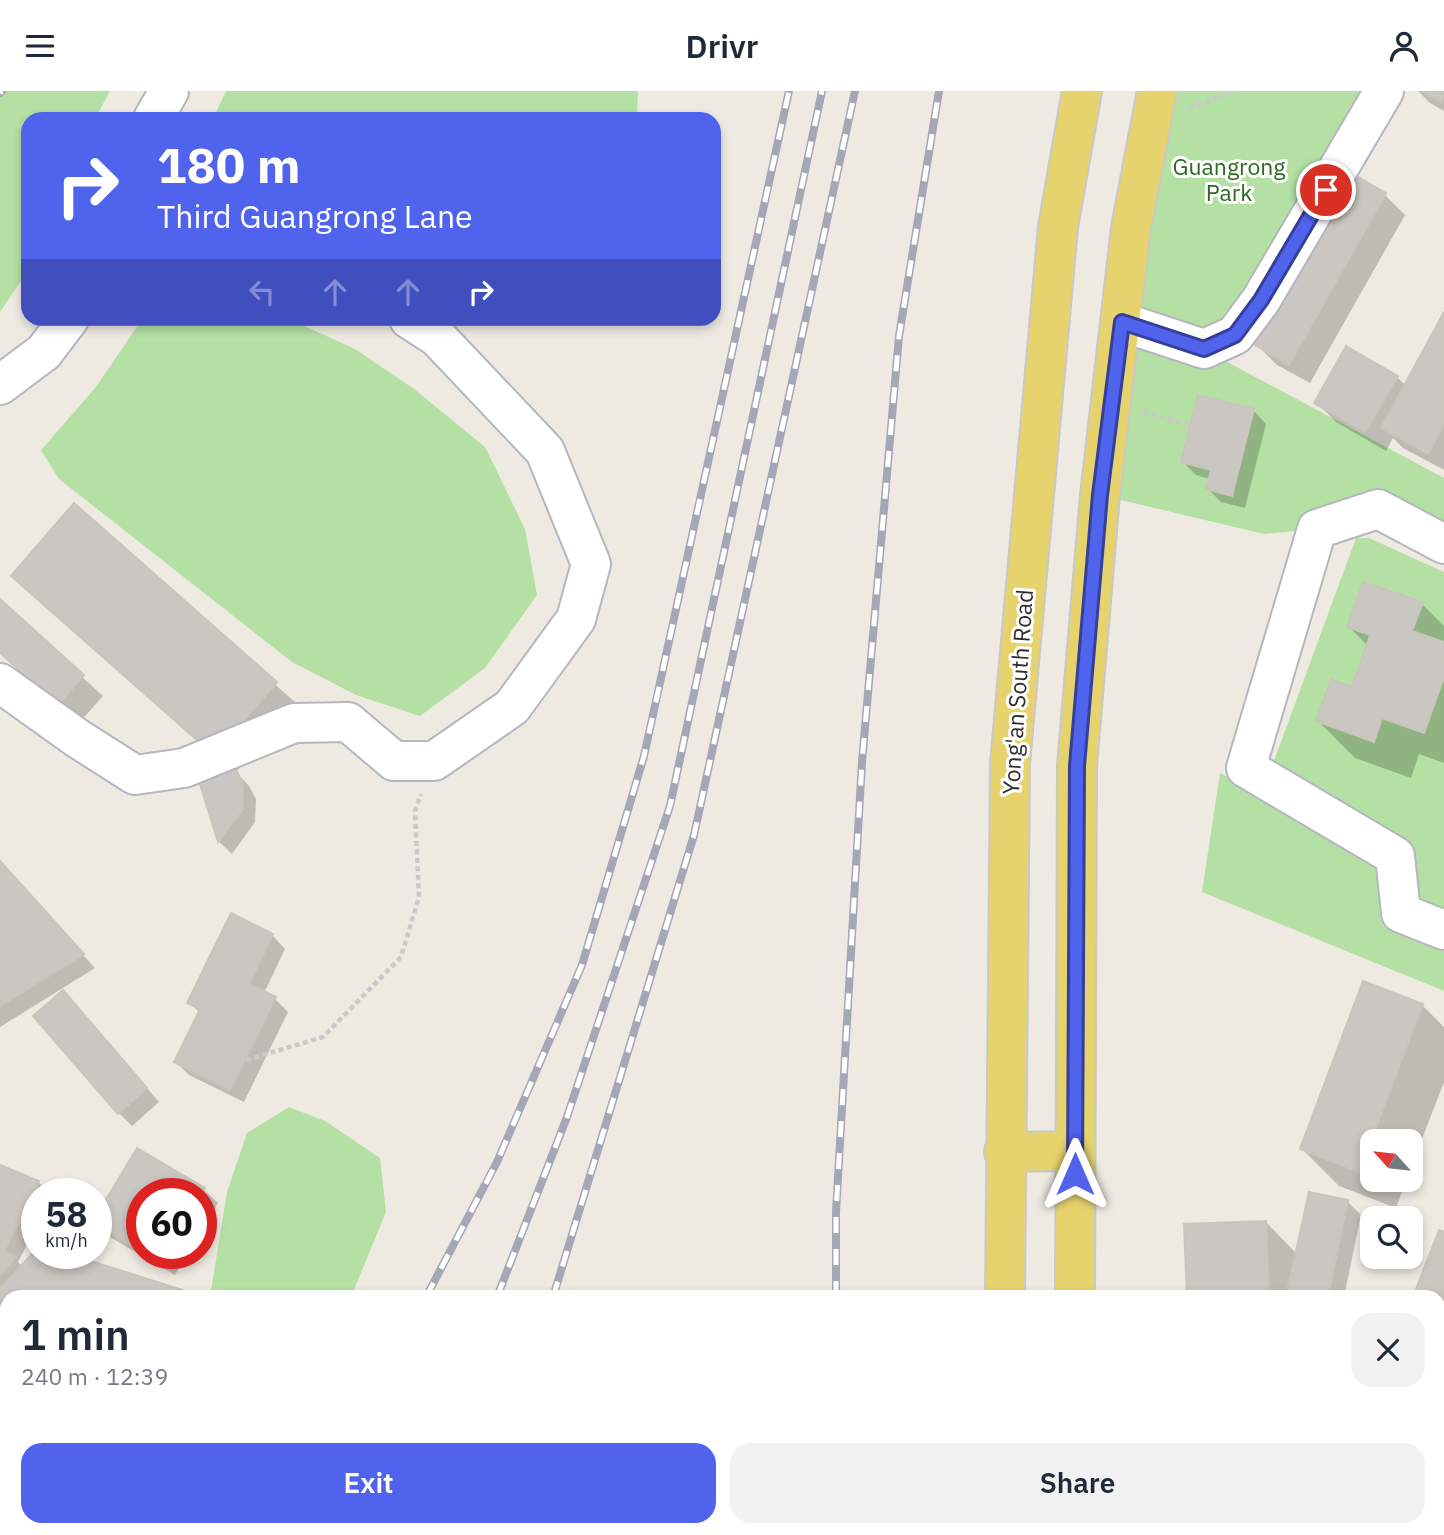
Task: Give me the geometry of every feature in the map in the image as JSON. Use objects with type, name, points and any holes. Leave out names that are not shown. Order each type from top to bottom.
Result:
[{"type":"main road","name":"Yong'an South Road","points":[[1005,1290],[1004,1152],[1010,764],[1058,227],[1082,91]]},
{"type":"main road","points":[[1076,1290],[1077,766],[1100,495],[1131,228],[1157,91]]},
{"type":"main road","points":[[1004,1152],[1075,1151]]},
{"type":"street","points":[[157,112],[169,91]]},
{"type":"street","points":[[1122,322],[1204,349],[1235,335],[1261,300],[1384,91]]},
{"type":"street","points":[[0,385],[44,352],[64,326]]},
{"type":"street","points":[[0,683],[135,775],[184,768],[294,723],[348,722],[394,761],[434,761],[512,707],[576,619],[591,564],[545,451],[437,337],[420,326]]},
{"type":"street","points":[[1444,544],[1378,509],[1317,529],[1246,768],[1395,856],[1401,913],[1444,930]]},
{"type":"path","points":[[1112,404],[1189,425]]},
{"type":"path","points":[[246,1060],[323,1037],[401,957],[419,897],[415,811],[434,761]]},
{"type":"green space","points":[[0,91],[110,91],[99,112],[21,112],[21,281],[0,312]]},
{"type":"green space","points":[[226,91],[638,91],[637,112],[216,112]]},
{"type":"green space","name":"Guangrong Park","points":[[1157,91],[1384,91],[1205,350],[1444,478],[1444,544],[1378,509],[1317,529],[1264,534],[1100,495]]},
{"type":"green space","points":[[137,326],[304,326],[355,349],[414,389],[485,447],[525,529],[537,595],[485,668],[420,716],[356,695],[292,662],[59,479],[41,450],[96,387]]},
{"type":"green space","points":[[1356,538],[1369,538],[1444,572],[1444,991],[1202,892],[1220,773],[1261,796]]},
{"type":"green space","points":[[289,1107],[325,1121],[380,1158],[386,1212],[354,1290],[211,1290],[215,1269],[217,1269],[227,1192],[247,1133]]},
{"type":"building","points":[[1421,91],[1444,91],[1444,97],[1441,102]]},
{"type":"building","points":[[1353,174],[1386,193],[1289,365],[1255,345]]},
{"type":"building","points":[[1444,312],[1444,424],[1428,454],[1381,428]]},
{"type":"building","points":[[1346,346],[1398,376],[1365,432],[1314,403]]},
{"type":"building","points":[[1198,395],[1254,409],[1232,496],[1206,489],[1211,470],[1181,462]]},
{"type":"building","points":[[74,503],[277,682],[214,755],[11,576]]},
{"type":"building","points":[[1363,582],[1423,602],[1412,631],[1444,642],[1444,677],[1424,733],[1382,718],[1374,742],[1316,721],[1331,679],[1352,687],[1370,635],[1347,627]]},
{"type":"building","points":[[0,599],[84,675],[58,705],[0,653]]},
{"type":"building","points":[[236,770],[243,784],[243,809],[218,842],[199,781]]},
{"type":"building","points":[[0,861],[84,954],[0,1006]]},
{"type":"building","points":[[231,913],[273,934],[249,984],[276,997],[230,1090],[174,1062],[200,1009],[187,1003]]},
{"type":"building","points":[[1363,981],[1423,1004],[1375,1129],[1360,1129],[1359,1172],[1300,1149]]},
{"type":"building","points":[[63,990],[147,1088],[118,1114],[33,1016]]},
{"type":"building","points":[[137,1148],[188,1178],[126,1178],[126,1243],[112,1234],[112,1189]]},
{"type":"building","points":[[0,1165],[32,1178],[21,1178],[21,1218],[4,1252],[16,1257],[0,1275]]},
{"type":"building","points":[[1309,1192],[1348,1200],[1329,1290],[1288,1290]]},
{"type":"building","points":[[1266,1221],[1269,1290],[1187,1290],[1184,1224]]},
{"type":"building","points":[[1439,1230],[1444,1232],[1444,1290],[1416,1290]]},
{"type":"building","points":[[21,1266],[21,1269],[112,1268],[182,1290],[0,1290]]},
{"type":"railway","points":[[430,1290],[497,1162],[582,965],[644,756],[789,91]]},
{"type":"railway","points":[[500,1290],[567,1117],[670,806],[822,91]]},
{"type":"railway","points":[[555,1290],[694,835],[855,91]]},
{"type":"railway","points":[[836,1290],[836,1212],[862,762],[899,336],[939,91]]},
{"type":"route","points":[[1075,1174],[1077,766],[1100,495],[1122,322],[1204,349],[1235,335],[1261,300],[1326,190]]}]
